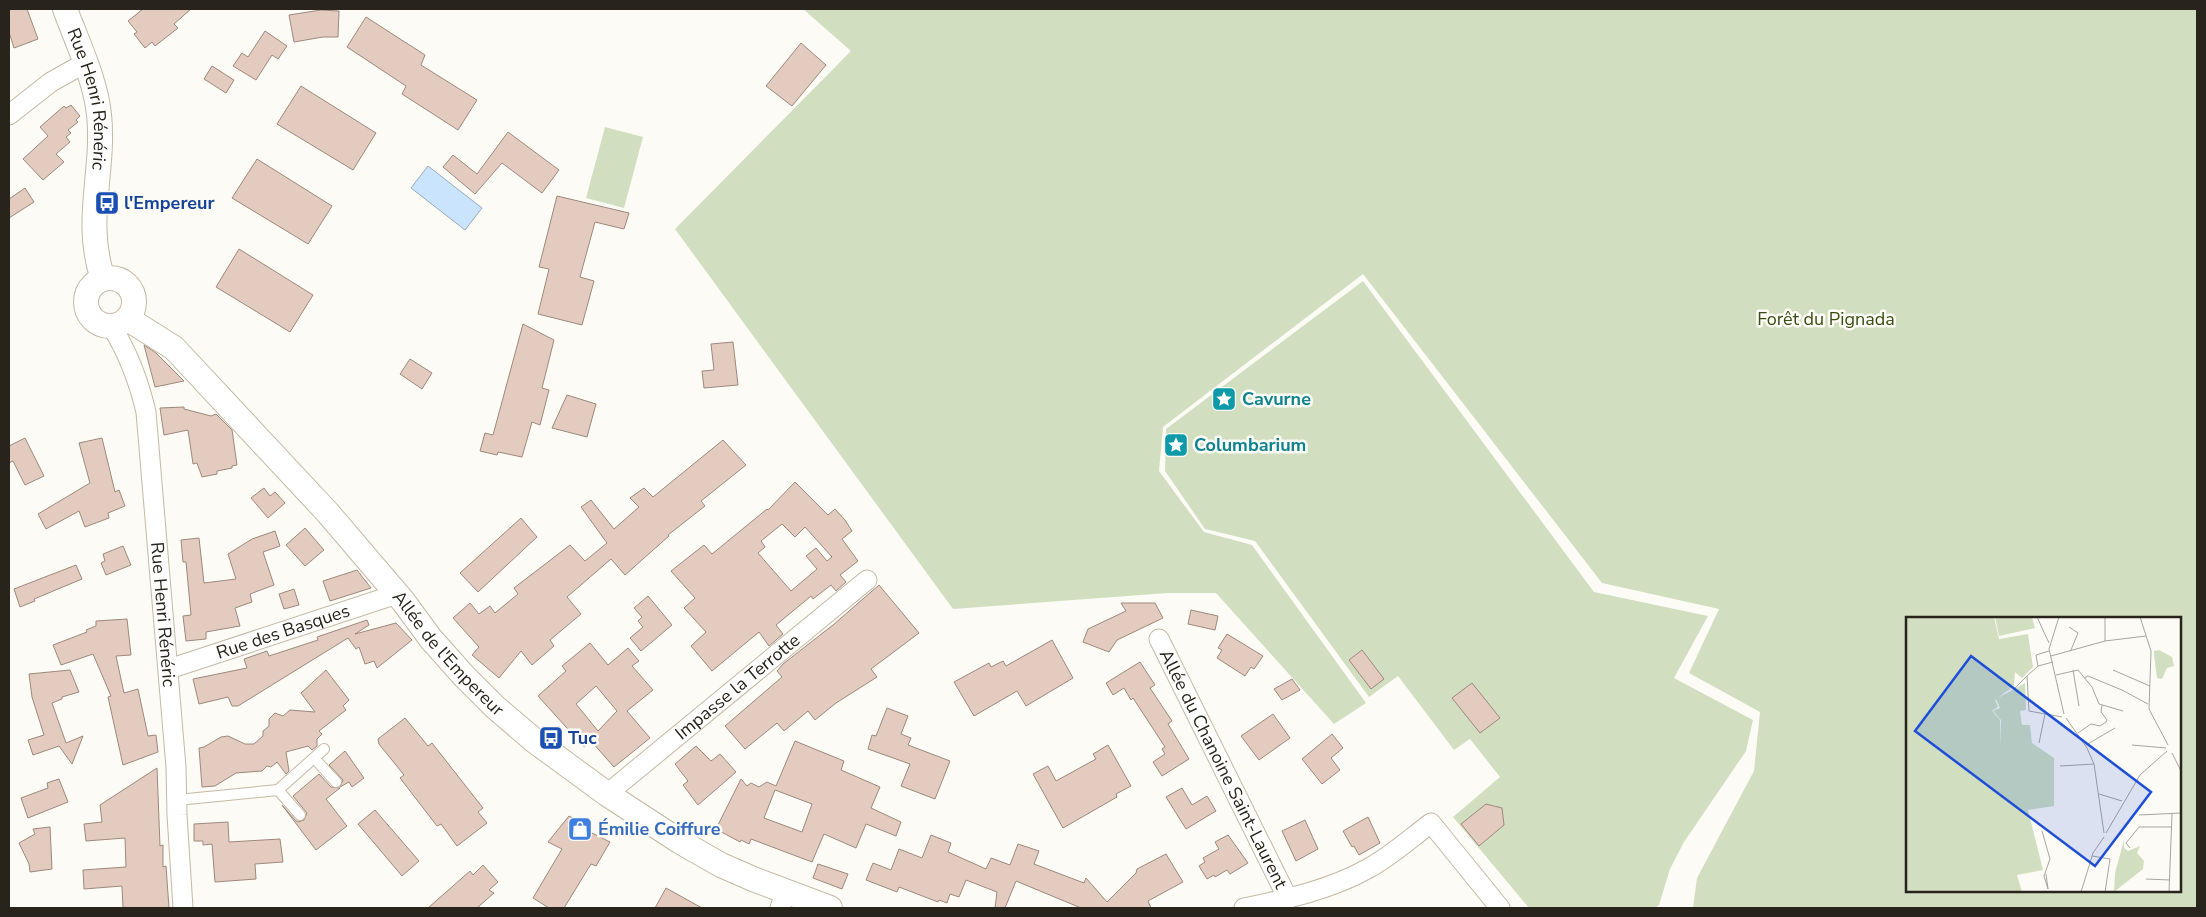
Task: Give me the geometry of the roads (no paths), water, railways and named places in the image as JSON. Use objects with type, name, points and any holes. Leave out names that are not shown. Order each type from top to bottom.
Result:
[{"type":"street","name":"Rue Henri Rénéric","points":[[65,9],[95,93],[99,114],[92,229],[97,262],[103,279]]},
{"type":"street","points":[[9,115],[51,82],[84,63]]},
{"type":"street","points":[[103,279],[118,280],[131,289],[134,305],[120,323],[98,323],[87,312],[87,296],[96,283],[103,279]]},
{"type":"street","name":"Rue Henri Rénéric","points":[[120,323],[127,353],[142,392],[146,412],[176,767],[176,800],[183,908]]},
{"type":"street","name":"Allée de l'Empereur","points":[[120,323],[174,348],[276,455],[397,594],[431,639],[495,707],[536,742],[607,794],[679,841],[783,900],[830,908]]},
{"type":"street","name":"Impasse la Terrotte","points":[[607,794],[867,580]]},
{"type":"street","name":"Rue des Basques","points":[[168,669],[397,594]]},
{"type":"street","name":"Allée du Chanoine Saint-Laurent","points":[[1159,639],[1288,899]]},
{"type":"street","points":[[1244,908],[1288,899],[1342,882],[1371,867],[1432,823],[1500,908]]},
{"type":"lane","points":[[176,800],[278,790],[324,749]]},
{"type":"lane","points":[[314,758],[336,782]]},
{"type":"lane","points":[[278,790],[300,815]]},
{"type":"water","points":[[428,166],[482,208],[465,230],[411,188]]},
{"type":"place","name":"l'Empereur","points":[[107,203]]},
{"type":"place","name":"Cavurne","points":[[1224,399]]},
{"type":"place","name":"Columbarium","points":[[1176,445]]},
{"type":"place","name":"Tuc","points":[[551,738]]},
{"type":"place","name":"Émilie Coiffure","points":[[580,829]]},
{"type":"park label","name":"Forêt du Pignada","points":[[1826,319]]}]
